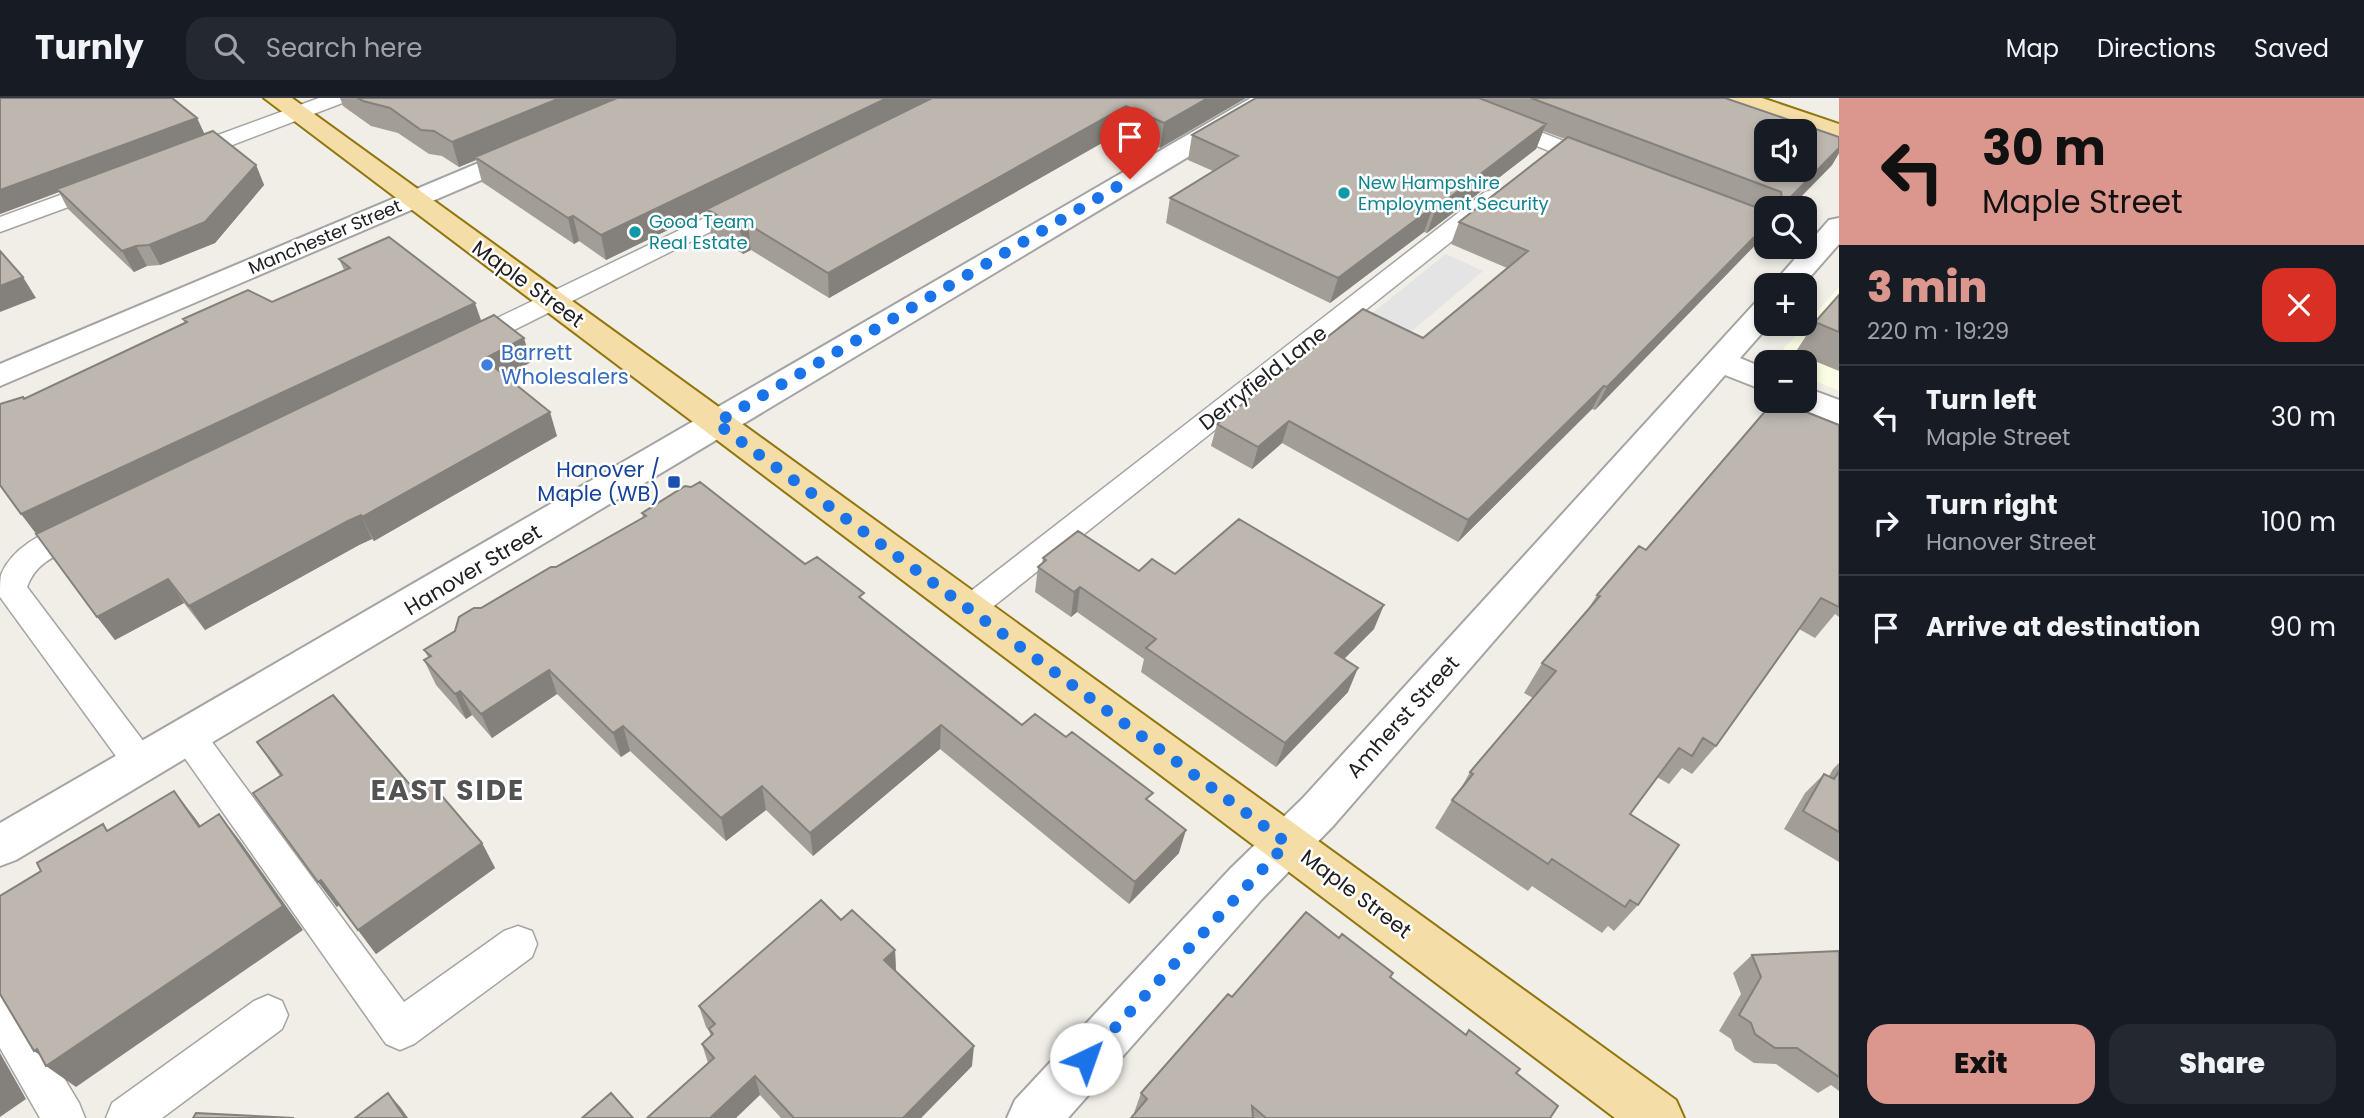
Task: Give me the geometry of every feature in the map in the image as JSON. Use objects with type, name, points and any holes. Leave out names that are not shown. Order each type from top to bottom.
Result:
[{"type":"main road","points":[[1738,98],[1839,133]]},
{"type":"main road","name":"Maple Street","points":[[286,106],[1658,1118]]},
{"type":"street","name":"Hanover Street","points":[[0,846],[1269,98]]},
{"type":"street","name":"Manchester Street","points":[[0,376],[554,139]]},
{"type":"street","points":[[1817,242],[1839,226]]},
{"type":"street","name":"Amherst Street","points":[[1033,1118],[1438,678],[1754,323]]},
{"type":"street","points":[[1720,361],[1754,376]]},
{"type":"street","points":[[1817,404],[1839,413]]},
{"type":"lane","points":[[164,163],[286,106],[338,98]]},
{"type":"lane","points":[[1433,98],[1609,167]]},
{"type":"lane","points":[[1531,167],[1557,146]]},
{"type":"lane","points":[[0,225],[126,178]]},
{"type":"lane","name":"Derryfield Lane","points":[[969,609],[1510,184]]},
{"type":"lane","points":[[443,355],[765,195]]},
{"type":"lane","points":[[110,516],[36,551],[10,576],[10,589],[141,764]]},
{"type":"lane","points":[[189,737],[400,1030],[518,944]]},
{"type":"lane","points":[[0,1009],[64,1118]]},
{"type":"lane","points":[[127,1118],[268,1015]]},
{"type":"shaded area","points":[[1446,254],[1483,271],[1394,346],[1355,327]]},
{"type":"shaded area","points":[[1839,287],[1839,391],[1817,382],[1817,350],[1783,350],[1795,336],[1817,336],[1817,312]]},
{"type":"building","points":[[0,98],[172,98],[197,118],[0,190]]},
{"type":"building","points":[[358,98],[560,98],[452,142],[434,131],[421,130],[390,108]]},
{"type":"building","points":[[617,98],[887,98],[601,235],[573,216],[568,218],[475,157]]},
{"type":"building","points":[[932,98],[1208,98],[1164,123],[1126,106],[828,273],[748,224],[740,229],[707,209]]},
{"type":"building","name":"New Hampshire Employment Security","points":[[1256,98],[1479,98],[1546,124],[1338,278],[1170,198],[1238,156],[1192,135]]},
{"type":"building","points":[[1531,98],[1725,98],[1786,119],[1754,119],[1754,182]]},
{"type":"building","points":[[1817,129],[1839,137],[1839,148],[1817,170]]},
{"type":"building","points":[[213,131],[256,165],[205,222],[149,245],[122,251],[57,189]]},
{"type":"building","points":[[1568,137],[1754,207],[1754,237],[1607,387],[1604,386],[1468,520],[1289,421],[1258,447],[1217,424],[1363,309],[1423,338],[1528,251],[1459,222]]},
{"type":"building","points":[[1754,182],[1806,182],[1792,196],[1782,196],[1781,192]]},
{"type":"building","points":[[389,237],[475,303],[21,514],[0,485],[0,404],[23,397],[24,399],[187,322],[183,319],[248,290],[272,302],[350,268],[339,259]]},
{"type":"building","points":[[0,251],[23,277],[0,286]]},
{"type":"building","points":[[1839,295],[1839,332],[1817,323]]},
{"type":"building","points":[[494,315],[524,338],[484,359],[550,412],[362,517],[361,515],[348,521],[189,606],[168,579],[97,617],[36,534]]},
{"type":"building","points":[[1764,413],[1808,413],[1839,425],[1839,607],[1821,598],[1716,746],[1703,738],[1692,756],[1679,748],[1630,814],[1679,845],[1638,905],[1630,900],[1625,907],[1552,859],[1548,864],[1452,800],[1473,774],[1470,772],[1556,671],[1542,663],[1639,546],[1646,550]]},
{"type":"building","points":[[700,482],[805,564],[817,557],[864,593],[859,597],[1022,725],[1035,714],[1066,737],[1072,732],[1153,793],[1146,799],[1186,830],[1135,882],[941,725],[810,833],[762,786],[721,818],[623,726],[613,733],[549,670],[481,714],[460,691],[455,694],[424,660],[431,656],[424,650],[455,631],[459,617],[474,608],[481,608],[646,516],[642,513],[685,486],[691,487]]},
{"type":"building","points":[[1239,519],[1384,605],[1335,653],[1358,668],[1285,743],[1146,648],[1156,639],[1080,587],[1074,592],[1038,567],[1046,560],[1043,558],[1078,531],[1139,571],[1152,559],[1175,574]]},
{"type":"building","points":[[333,695],[417,793],[431,783],[482,843],[358,930],[321,880],[318,882],[253,793],[282,775],[257,742]]},
{"type":"building","points":[[1839,771],[1839,832],[1803,811],[1824,774],[1834,779]]},
{"type":"building","points":[[174,791],[199,827],[219,814],[283,906],[46,1066],[0,994],[0,896],[41,871],[37,863],[103,824],[107,831]]},
{"type":"building","points":[[821,900],[841,920],[852,910],[895,950],[884,960],[974,1046],[903,1118],[794,1118],[755,1076],[710,1118],[647,1118],[714,1058],[702,1044],[713,1034],[709,1029],[715,1024],[699,1006]]},
{"type":"building","points":[[1306,912],[1339,938],[1342,934],[1393,973],[1390,977],[1466,1035],[1469,1030],[1520,1069],[1516,1073],[1558,1106],[1550,1118],[1266,1118],[1252,1106],[1253,1118],[1131,1118],[1147,1099],[1141,1093],[1228,994],[1232,997]]},
{"type":"building","points":[[1839,951],[1839,1077],[1797,1048],[1775,1048],[1755,1034],[1751,1023],[1739,1015],[1761,977],[1752,955]]},
{"type":"building","points":[[388,1093],[405,1118],[355,1118]]},
{"type":"building","points":[[611,1093],[633,1118],[582,1118]]},
{"type":"building","points":[[196,1113],[294,1118],[193,1118]]},
{"type":"place","name":"New Hampshire Employment Security","points":[[1344,193]]},
{"type":"place","name":"Good Team Real Estate","points":[[635,232]]},
{"type":"place","name":"Barrett Wholesalers","points":[[487,365]]},
{"type":"place","name":"Hanover / Maple (WB)","points":[[674,482]]},
{"type":"district","name":"EAST SIDE","points":[[448,790]]},
{"type":"route","points":[[1086,1059],[1287,843],[716,423],[1130,179]]}]
